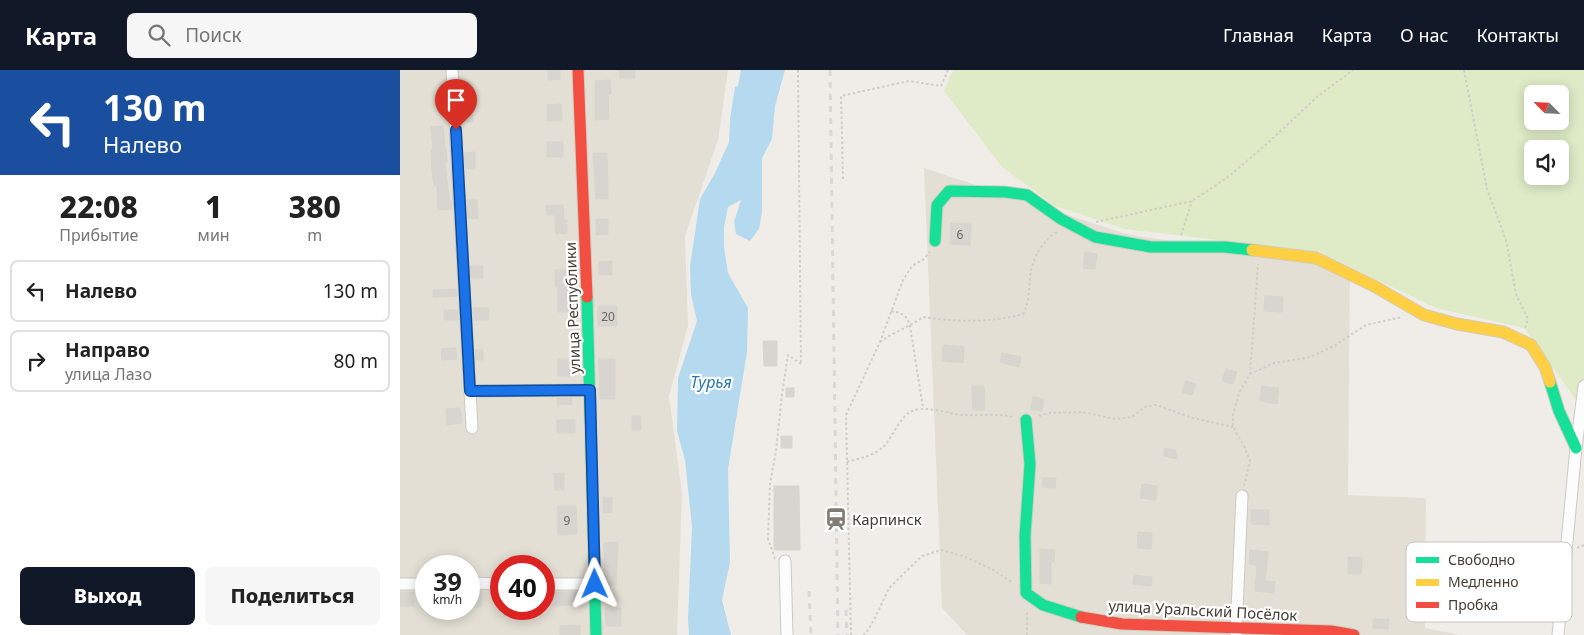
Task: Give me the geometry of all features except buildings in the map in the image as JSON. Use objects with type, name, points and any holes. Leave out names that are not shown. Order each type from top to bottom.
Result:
[{"type":"street","points":[[452,70],[472,428]]},
{"type":"street","name":"улица Республики","points":[[578,70],[590,390],[596,635]]},
{"type":"street","points":[[936,241],[937,205],[949,191],[1005,192],[1028,195],[1061,219],[1095,237],[1151,247],[1225,246],[1316,258],[1374,286],[1424,315],[1457,324],[1503,332],[1531,344],[1545,367],[1559,411],[1576,448]]},
{"type":"street","points":[[1567,542],[1584,386]]},
{"type":"street","points":[[470,391],[590,390]]},
{"type":"street","points":[[1026,420],[1030,464],[1025,536],[1026,593]]},
{"type":"street","points":[[1236,631],[1243,491]]},
{"type":"street","points":[[786,561],[787,635]]},
{"type":"street","points":[[400,584],[415,584]]},
{"type":"street","points":[[555,584],[595,584]]},
{"type":"street","name":"улица Уральский Посёлок","points":[[1026,593],[1043,605],[1082,617],[1122,624],[1236,631],[1354,635]]},
{"type":"street","points":[[1558,635],[1559,622]]},
{"type":"path","points":[[786,561],[774,559],[768,539],[770,484],[788,355],[801,364],[798,70]]},
{"type":"path","points":[[843,179],[842,96],[909,81],[941,86],[948,70]]},
{"type":"path","points":[[1093,222],[1192,202],[1228,177],[1318,96],[1353,70]]},
{"type":"path","points":[[1464,70],[1487,188],[1506,240],[1516,294],[1528,319],[1521,340]]},
{"type":"path","points":[[1178,247],[1192,202]]},
{"type":"path","points":[[880,342],[910,326],[922,317],[965,321],[1004,319],[1023,314],[1028,306],[1031,270],[1039,249],[1047,238],[1056,232],[1074,226]]},
{"type":"path","points":[[851,635],[846,415],[880,342],[903,280],[912,266],[924,259],[932,250],[936,241]]},
{"type":"path","points":[[1243,491],[1250,461],[1233,427],[1233,415],[1239,393],[1250,374],[1260,251]]},
{"type":"path","points":[[891,311],[902,313],[908,319],[923,409]]},
{"type":"path","points":[[1250,374],[1274,363],[1307,358],[1334,346],[1366,325],[1393,318],[1424,315]]},
{"type":"path","points":[[847,462],[871,456],[885,446],[897,426],[910,412],[923,409],[962,415],[1005,415],[1026,420],[1048,413],[1083,412],[1115,419],[1132,417],[1145,407],[1156,405],[1193,418],[1233,427]]},
{"type":"path","points":[[863,635],[874,620],[890,588],[922,556],[941,550],[963,556],[992,569],[1026,593],[1027,635]]},
{"type":"shaded area","points":[[400,70],[728,70],[718,140],[685,236],[688,326],[669,396],[682,493],[677,635],[400,635]]},
{"type":"shaded area","points":[[924,168],[1126,234],[1350,269],[1348,495],[1426,498],[1426,542],[1406,542],[1406,622],[1425,622],[1425,628],[1460,635],[967,635],[942,608]]},
{"type":"green space","points":[[953,70],[1584,70],[1584,411],[1524,328],[1436,308],[1319,252],[1125,229],[1055,206],[1002,167],[944,91]]},
{"type":"water","name":"Турья","points":[[741,70],[785,70],[775,106],[772,139],[762,158],[762,212],[759,229],[750,241],[736,234],[734,222],[741,200],[728,207],[724,227],[724,247],[728,273],[748,308],[747,352],[728,469],[730,562],[722,600],[731,635],[689,635],[692,527],[685,460],[677,431],[678,378],[697,321],[691,295],[690,266],[700,199],[715,173],[729,142],[730,119],[735,87],[738,86]]},
{"type":"railway","points":[[830,70],[838,635]]},
{"type":"railway","points":[[809,591],[811,635]]},
{"type":"railway","points":[[846,610],[847,635]]},
{"type":"traffic: fast","points":[[935,241],[937,205],[949,191],[1005,192],[1027,195],[1061,219],[1095,237],[1151,247],[1225,247],[1252,250]]},
{"type":"traffic: fast","points":[[587,297],[596,635]]},
{"type":"traffic: fast","points":[[1550,382],[1559,411],[1576,448]]},
{"type":"traffic: fast","points":[[1026,420],[1030,464],[1025,536],[1026,593],[1043,605],[1081,617]]},
{"type":"traffic: slow","points":[[1252,250],[1316,258],[1374,286],[1424,315],[1457,324],[1503,332],[1531,345],[1545,367],[1550,382]]},
{"type":"traffic: jam","points":[[578,70],[587,297]]},
{"type":"traffic: jam","points":[[1081,617],[1122,624],[1331,631],[1354,635]]},
{"type":"place","name":"Карпинск","points":[[836,519]]},
{"type":"route","points":[[456,130],[470,391],[590,390],[595,584]]}]
